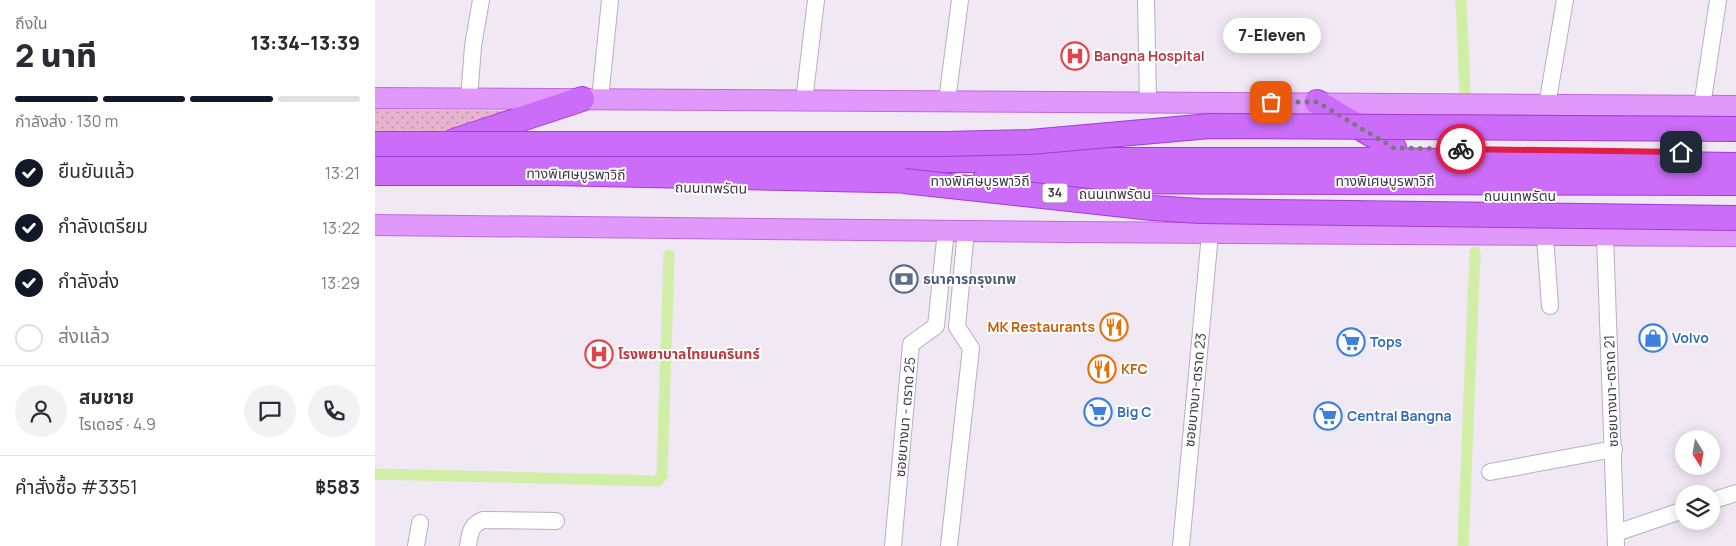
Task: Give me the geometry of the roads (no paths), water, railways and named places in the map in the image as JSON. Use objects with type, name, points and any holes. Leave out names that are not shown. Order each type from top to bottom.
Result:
[{"type":"highway","points":[[447,143],[591,99]]},
{"type":"highway","points":[[1317,102],[1394,148]]},
{"type":"highway","points":[[375,143],[945,144],[1067,140],[1210,126],[1736,129]]},
{"type":"highway","points":[[375,143],[822,147],[1394,148],[1736,153]]},
{"type":"highway","name":"ทางพิเศษบูรพาวิถี","points":[[375,156],[821,160],[1374,160],[1736,165]]},
{"type":"highway","name":"ทางพิเศษบูรพาวิถี","points":[[375,173],[551,173],[904,181],[1736,183]]},
{"type":"highway","points":[[904,181],[1152,208],[1200,211],[1736,218]]},
{"type":"highway","name":"ถนนเทพรัตน","points":[[375,187],[554,186],[1099,194],[1736,199]]},
{"type":"main road","points":[[375,98],[1317,102],[1736,106]]},
{"type":"main road","points":[[375,226],[966,230],[1210,234],[1736,236]]},
{"type":"street","points":[[469,99],[473,46],[481,0]]},
{"type":"street","points":[[591,99],[610,0]]},
{"type":"street","points":[[804,101],[816,0]]},
{"type":"street","points":[[947,101],[960,0]]},
{"type":"street","points":[[1146,0],[1148,102]]},
{"type":"street","points":[[1547,104],[1565,0]]},
{"type":"street","points":[[1702,106],[1718,0]]},
{"type":"street","name":"ซอยบางนา - ตราด 25","points":[[893,546],[911,344],[936,326],[946,230]]},
{"type":"street","points":[[949,546],[971,348],[957,327],[966,230]]},
{"type":"street","name":"ซอยบางนา-ตราด 23","points":[[1181,546],[1183,505],[1210,234]]},
{"type":"street","points":[[1545,236],[1550,306]]},
{"type":"street","name":"ซอยบางนา-ตราด 21","points":[[1605,236],[1616,539]]},
{"type":"street","points":[[939,302],[959,303]]},
{"type":"street","points":[[1490,472],[1613,449]]},
{"type":"street","points":[[1720,498],[1736,493]]},
{"type":"street","points":[[1616,539],[1675,514]]},
{"type":"street","points":[[468,546],[470,530],[475,523],[483,520],[556,521]]},
{"type":"street","points":[[417,546],[420,523]]},
{"type":"waterway","points":[[1461,0],[1465,92]]},
{"type":"waterway","points":[[1463,546],[1475,252]]},
{"type":"waterway","points":[[375,474],[657,481],[662,476],[669,255]]},
{"type":"place","name":"Bangna Hospital","points":[[1075,56]]},
{"type":"place","name":"7-Eleven","points":[[1271,102]]},
{"type":"place","name":"ธนาคารกรุงเทพ","points":[[904,279]]},
{"type":"place","name":"MK Restaurants","points":[[1114,327]]},
{"type":"place","name":"Volvo","points":[[1653,338]]},
{"type":"place","name":"Tops","points":[[1351,342]]},
{"type":"place","name":"โรงพยาบาลไทยนครินทร์","points":[[599,354]]},
{"type":"place","name":"KFC","points":[[1102,369]]},
{"type":"place","name":"Big C","points":[[1098,412]]},
{"type":"place","name":"Central Bangna","points":[[1328,416]]}]
